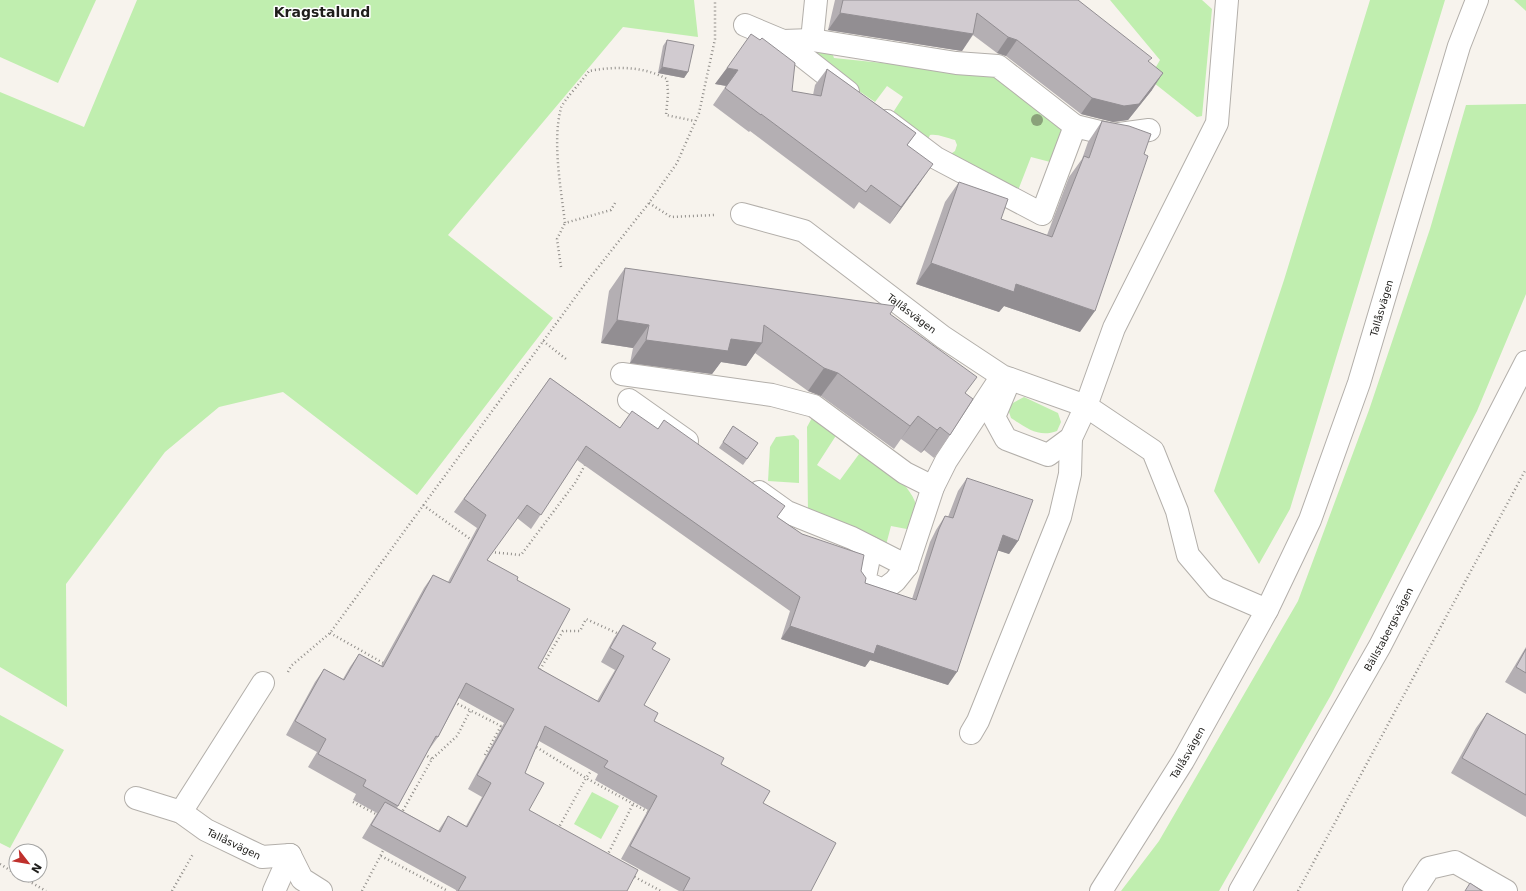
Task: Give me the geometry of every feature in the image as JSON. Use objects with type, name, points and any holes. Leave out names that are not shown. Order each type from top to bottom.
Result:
[{"type":"street","points":[[812,40],[816,0]]},
{"type":"street","points":[[971,733],[978,720],[1060,517],[1070,474],[1071,438],[1086,406],[1114,328],[1217,123],[1227,0]]},
{"type":"street","name":"Tallåsvägen","points":[[1101,891],[1183,761],[1267,610],[1310,520],[1359,383],[1459,46],[1477,0]]},
{"type":"street","points":[[745,24],[784,41],[936,158],[1042,214],[1075,126]]},
{"type":"street","points":[[784,41],[812,40],[956,63],[998,66],[1075,126],[1112,135],[1149,130]]},
{"type":"street","name":"Tallåsvägen","points":[[742,214],[804,231],[943,337],[1006,377],[1086,406],[1153,451],[1177,511],[1188,555],[1216,588],[1267,610]]},
{"type":"street","name":"Bällstabergsvägen","points":[[1240,891],[1380,646],[1526,362]]},
{"type":"street","points":[[622,374],[772,395],[814,406],[905,473],[933,486]]},
{"type":"street","points":[[1006,377],[994,417],[1006,439],[1048,455],[1071,438]]},
{"type":"street","points":[[871,548],[864,582],[883,590],[895,581],[907,566],[933,486],[946,461],[1006,377]]},
{"type":"street","points":[[630,400],[705,453]]},
{"type":"street","points":[[743,480],[787,512],[852,538],[907,566]]},
{"type":"street","points":[[181,812],[263,683]]},
{"type":"street","name":"Tallåsvägen","points":[[136,798],[181,812],[206,830],[262,857],[290,855]]},
{"type":"street","points":[[274,891],[290,855]]},
{"type":"street","points":[[290,855],[302,879],[321,891]]},
{"type":"street","points":[[1414,891],[1429,868],[1455,862],[1506,891]]},
{"type":"path","points":[[288,672],[291,666],[330,633],[585,284],[649,203],[677,163],[699,113],[715,39],[715,0]]},
{"type":"path","points":[[561,267],[557,239],[565,222],[558,172],[558,132],[561,107],[589,71],[628,67],[654,72],[667,79],[668,94],[666,115],[695,122]]},
{"type":"path","points":[[565,222],[611,210],[615,203]]},
{"type":"path","points":[[649,203],[671,217],[742,214]]},
{"type":"path","points":[[543,341],[566,359]]},
{"type":"path","points":[[488,552],[521,555],[574,483],[587,461]]},
{"type":"path","points":[[1298,891],[1526,469]]},
{"type":"path","points":[[423,505],[475,542]]},
{"type":"path","points":[[536,678],[542,664],[563,631],[580,631],[586,619],[624,637]]},
{"type":"path","points":[[330,633],[386,664]]},
{"type":"path","points":[[449,699],[511,731]]},
{"type":"path","points":[[398,818],[432,759],[457,736],[470,711]]},
{"type":"path","points":[[485,755],[501,726]]},
{"type":"path","points":[[528,742],[586,778],[653,815]]},
{"type":"path","points":[[530,752],[533,745]]},
{"type":"path","points":[[420,752],[432,759]]},
{"type":"path","points":[[556,832],[586,778],[594,767]]},
{"type":"path","points":[[605,860],[636,798]]},
{"type":"path","points":[[353,802],[381,817]]},
{"type":"path","points":[[172,891],[206,830]]},
{"type":"path","points":[[362,891],[381,856],[386,843]]},
{"type":"path","points":[[381,856],[448,891]]},
{"type":"path","points":[[630,874],[661,891]]},
{"type":"path","points":[[32,883],[46,891]]},
{"type":"green space","points":[[0,0],[96,0],[58,83],[0,57]]},
{"type":"green space","points":[[137,0],[694,0],[698,37],[623,27],[448,235],[553,318],[417,495],[283,392],[219,407],[165,452],[66,584],[67,707],[0,667],[0,92],[84,127]]},
{"type":"green space","points":[[1110,0],[1202,0],[1212,9],[1202,116],[1197,117],[1149,79],[1160,60]]},
{"type":"green space","points":[[1370,0],[1445,0],[1290,509],[1259,564],[1214,491],[1284,280]]},
{"type":"green space","points":[[1514,0],[1526,0],[1526,11]]},
{"type":"green space","points":[[826,48],[831,50],[834,58],[960,71],[999,78],[1067,128],[1054,163],[1031,157],[1017,193],[946,157],[955,151],[957,145],[955,140],[930,135],[927,141],[892,114],[903,97],[887,86],[875,102],[815,61],[812,56]]},
{"type":"green space","points":[[1526,104],[1526,294],[1477,411],[1331,695],[1219,891],[1121,891],[1159,841],[1298,601],[1369,410],[1430,229],[1466,105]]},
{"type":"green space","points":[[1024,397],[1058,413],[1061,422],[1057,431],[1050,433],[1038,433],[1011,418],[1008,409],[1011,404]]},
{"type":"green space","points":[[813,416],[837,434],[817,465],[840,480],[862,450],[889,470],[907,488],[917,508],[916,523],[912,530],[891,526],[886,545],[857,528],[808,513],[807,427]]},
{"type":"green space","points":[[794,435],[799,440],[799,483],[768,481],[770,447],[776,437]]},
{"type":"green space","points":[[0,715],[64,750],[13,843],[8,843],[8,847],[0,843]]},
{"type":"green space","points":[[592,792],[619,806],[601,839],[574,824]]},
{"type":"building","points":[[843,0],[1078,0],[1152,58],[1148,61],[1163,73],[1139,104],[1124,106],[1092,98],[1017,40],[1008,37],[977,13],[973,34],[840,13]]},
{"type":"building","points":[[751,34],[760,40],[762,38],[795,63],[792,91],[821,96],[827,69],[916,133],[907,145],[933,164],[901,207],[871,185],[866,192],[725,88],[738,70],[727,68]]},
{"type":"building","points":[[667,40],[694,45],[688,72],[662,67]]},
{"type":"building","points":[[1102,121],[1129,126],[1151,134],[1144,154],[1148,156],[1095,311],[1016,284],[1014,292],[931,263],[959,182],[1008,199],[1001,219],[1052,237],[1084,156],[1089,158]]},
{"type":"building","points":[[625,268],[895,306],[890,314],[977,377],[965,393],[973,399],[950,435],[940,427],[937,430],[918,416],[910,426],[838,373],[824,368],[764,325],[762,343],[731,339],[728,351],[646,340],[649,325],[617,320]]},
{"type":"building","points":[[550,378],[620,428],[632,411],[658,429],[664,420],[785,506],[777,517],[802,534],[864,555],[861,571],[866,578],[865,583],[916,600],[939,529],[945,516],[953,518],[967,478],[1033,500],[1018,541],[1003,535],[957,672],[877,645],[874,654],[790,626],[800,597],[586,446],[541,515],[527,505],[487,560],[518,577],[517,580],[570,609],[538,668],[599,702],[624,656],[610,648],[623,625],[656,643],[652,649],[670,659],[644,705],[658,713],[654,721],[724,758],[721,764],[770,791],[763,803],[836,843],[811,891],[683,891],[690,878],[630,846],[657,796],[604,767],[608,761],[545,726],[525,773],[544,783],[529,810],[638,870],[627,891],[458,891],[466,877],[371,825],[385,802],[440,832],[448,816],[467,827],[491,783],[477,775],[514,709],[466,683],[438,737],[436,736],[398,806],[363,786],[366,780],[318,754],[326,739],[295,721],[324,669],[344,680],[359,654],[383,667],[433,575],[450,583],[486,515],[464,499]]},
{"type":"building","points":[[733,426],[758,443],[747,459],[723,442]]},
{"type":"building","points":[[1526,649],[1526,673],[1516,667]]},
{"type":"building","points":[[1487,713],[1526,735],[1526,795],[1462,758]]},
{"type":"building","points":[[1470,883],[1482,891],[1465,891]]},
{"type":"district","name":"Kragstalund","points":[[322,12]]}]
